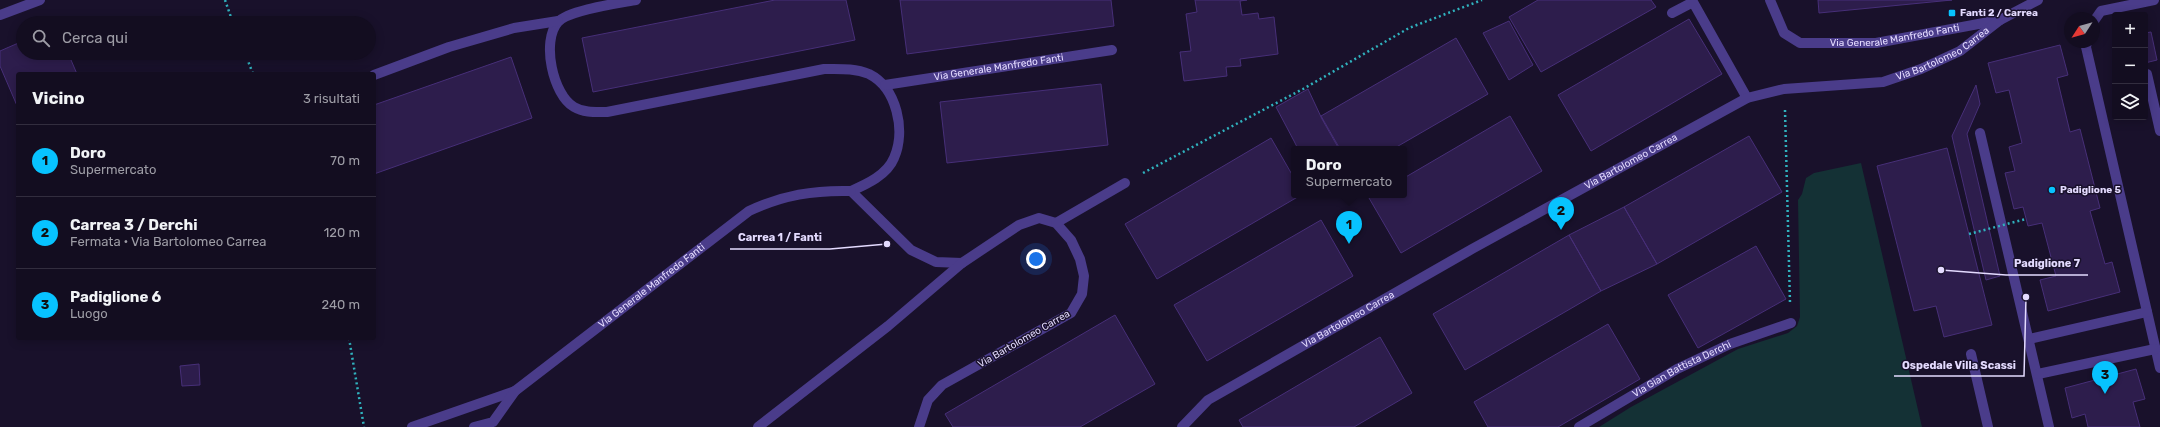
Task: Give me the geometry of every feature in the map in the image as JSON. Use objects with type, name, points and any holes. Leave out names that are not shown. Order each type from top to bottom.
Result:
[{"type":"street","points":[[0,15],[40,0]]},
{"type":"street","points":[[376,74],[449,47],[514,28],[558,21],[578,11],[636,0]]},
{"type":"street","name":"Via Generale Manfredo Fanti","points":[[1770,0],[1784,33],[1800,43],[1876,43],[2000,20],[2038,0]]},
{"type":"street","points":[[2100,12],[2154,0]]},
{"type":"street","points":[[1672,13],[1693,2],[1747,98]]},
{"type":"street","name":"Via Bartolomeo Carrea","points":[[1182,427],[1208,400],[1472,248],[1747,98],[1784,89],[1883,82],[1921,69],[1960,50],[2000,20]]},
{"type":"street","points":[[558,21],[552,35],[550,48],[552,71],[561,96],[574,107],[589,112],[607,112],[824,69],[855,70],[870,75],[885,85],[896,107],[899,127],[894,159],[886,170],[871,183],[851,191],[911,250],[936,262],[962,264]]},
{"type":"street","points":[[2086,48],[2160,368]]},
{"type":"street","name":"Via Generale Manfredo Fanti","points":[[885,85],[1112,50]]},
{"type":"street","points":[[2148,78],[2160,130]]},
{"type":"street","points":[[1980,133],[2038,374],[2049,427]]},
{"type":"street","points":[[758,427],[888,326],[962,264],[1019,225],[1038,218],[1056,223],[1125,183]]},
{"type":"street","name":"Via Generale Manfredo Fanti","points":[[474,427],[493,422],[515,391],[749,211],[771,200],[793,194],[819,190],[851,191]]},
{"type":"street","name":"Via Bartolomeo Carrea","points":[[919,427],[928,400],[942,385],[1071,313],[1077,305],[1082,294],[1084,276],[1080,259],[1071,240],[1056,223]]},
{"type":"street","points":[[2029,339],[2147,312]]},
{"type":"street","name":"Via Gian Battista Derchi","points":[[1578,427],[1677,369],[1730,344],[1791,323]]},
{"type":"street","points":[[2038,374],[2155,349]]},
{"type":"street","points":[[1971,354],[1988,427]]},
{"type":"street","points":[[412,427],[515,391]]},
{"type":"path","points":[[225,0],[231,16]]},
{"type":"path","points":[[1125,183],[1303,89],[1409,28],[1482,0]]},
{"type":"path","points":[[247,60],[251,72]]},
{"type":"path","points":[[1784,89],[1791,323]]},
{"type":"path","points":[[1969,234],[2026,219]]},
{"type":"path","points":[[349,340],[364,427]]},
{"type":"green space","points":[[1861,163],[1922,427],[1599,427],[1631,407],[1738,349],[1788,333],[1797,326],[1800,317],[1798,200],[1802,194],[1806,178],[1814,173]]},
{"type":"building","points":[[775,0],[846,0],[855,40],[593,92],[582,38]]},
{"type":"building","points":[[900,0],[1111,0],[1114,26],[907,54]]},
{"type":"building","points":[[1195,0],[1247,0],[1240,1],[1242,15],[1258,13],[1259,19],[1274,17],[1278,54],[1240,59],[1241,66],[1226,67],[1227,76],[1184,81],[1180,52],[1191,51],[1186,14],[1197,12]]},
{"type":"building","points":[[1538,0],[1651,0],[1656,7],[1541,72],[1509,17]]},
{"type":"building","points":[[1818,0],[1952,0],[1819,13]]},
{"type":"building","points":[[1689,19],[1722,74],[1591,151],[1558,95]]},
{"type":"building","points":[[1509,21],[1533,65],[1509,80],[1483,33]]},
{"type":"building","points":[[2148,32],[2151,32],[2157,60],[2148,62],[2148,48]]},
{"type":"building","points":[[1456,38],[1488,94],[1398,146],[1338,146],[1321,116]]},
{"type":"building","points":[[16,44],[16,60],[71,60],[76,72],[16,72],[16,103],[0,66],[0,51]]},
{"type":"building","name":"Padiglione 5","points":[[2060,45],[2068,75],[2057,78],[2070,132],[2080,129],[2100,208],[2090,211],[2105,264],[2112,262],[2120,292],[2048,311],[2040,280],[2056,276],[2042,223],[2028,226],[2023,207],[2014,209],[2005,173],[2015,171],[2009,147],[2022,143],[2009,90],[1996,93],[1988,63]]},
{"type":"building","points":[[511,57],[532,118],[376,173],[376,104]]},
{"type":"building","points":[[1101,84],[1108,145],[947,163],[940,102]]},
{"type":"building","points":[[1976,85],[1980,104],[1967,134],[2000,276],[1986,280],[1952,136]]},
{"type":"building","points":[[1308,89],[1322,119],[1337,146],[1296,146],[1276,107]]},
{"type":"building","points":[[1510,116],[1542,171],[1401,253],[1369,198],[1407,198],[1407,176]]},
{"type":"building","points":[[1749,136],[1782,192],[1657,264],[1624,207]]},
{"type":"building","points":[[1271,138],[1291,173],[1291,198],[1296,198],[1157,279],[1125,224]]},
{"type":"building","points":[[1947,148],[1992,325],[1944,337],[1936,306],[1914,311],[1877,166]]},
{"type":"building","points":[[1624,207],[1657,264],[1601,291],[1569,235]]},
{"type":"building","points":[[1321,220],[1353,276],[1207,361],[1174,305]]},
{"type":"building","points":[[1569,235],[1601,291],[1465,370],[1433,314]]},
{"type":"building","points":[[1756,246],[1786,299],[1698,348],[1668,295]]},
{"type":"building","points":[[1115,315],[1155,384],[1080,427],[953,427],[945,414]]},
{"type":"building","points":[[1608,324],[1640,379],[1558,427],[1488,427],[1474,402]]},
{"type":"building","points":[[1380,337],[1412,393],[1354,427],[1243,427],[1239,420]]},
{"type":"building","points":[[199,364],[200,385],[182,386],[180,366]]},
{"type":"building","points":[[2136,369],[2145,399],[2133,402],[2140,427],[2088,427],[2085,414],[2072,418],[2065,388]]},
{"type":"place","name":"Fanti 2 / Carrea","points":[[1952,13]]},
{"type":"place","name":"Padiglione 5","points":[[2052,190]]},
{"type":"place","name":"Carrea 3 / Derchi","points":[[1561,230]]},
{"type":"place","name":"Carrea 1 / Fanti","points":[[887,244]]},
{"type":"place","name":"Doro","points":[[1349,244]]},
{"type":"place","name":"Padiglione 7","points":[[1941,270]]},
{"type":"place","name":"Ospedale Villa Scassi","points":[[2026,297]]},
{"type":"place","name":"Padiglione 6","points":[[2105,394]]}]
